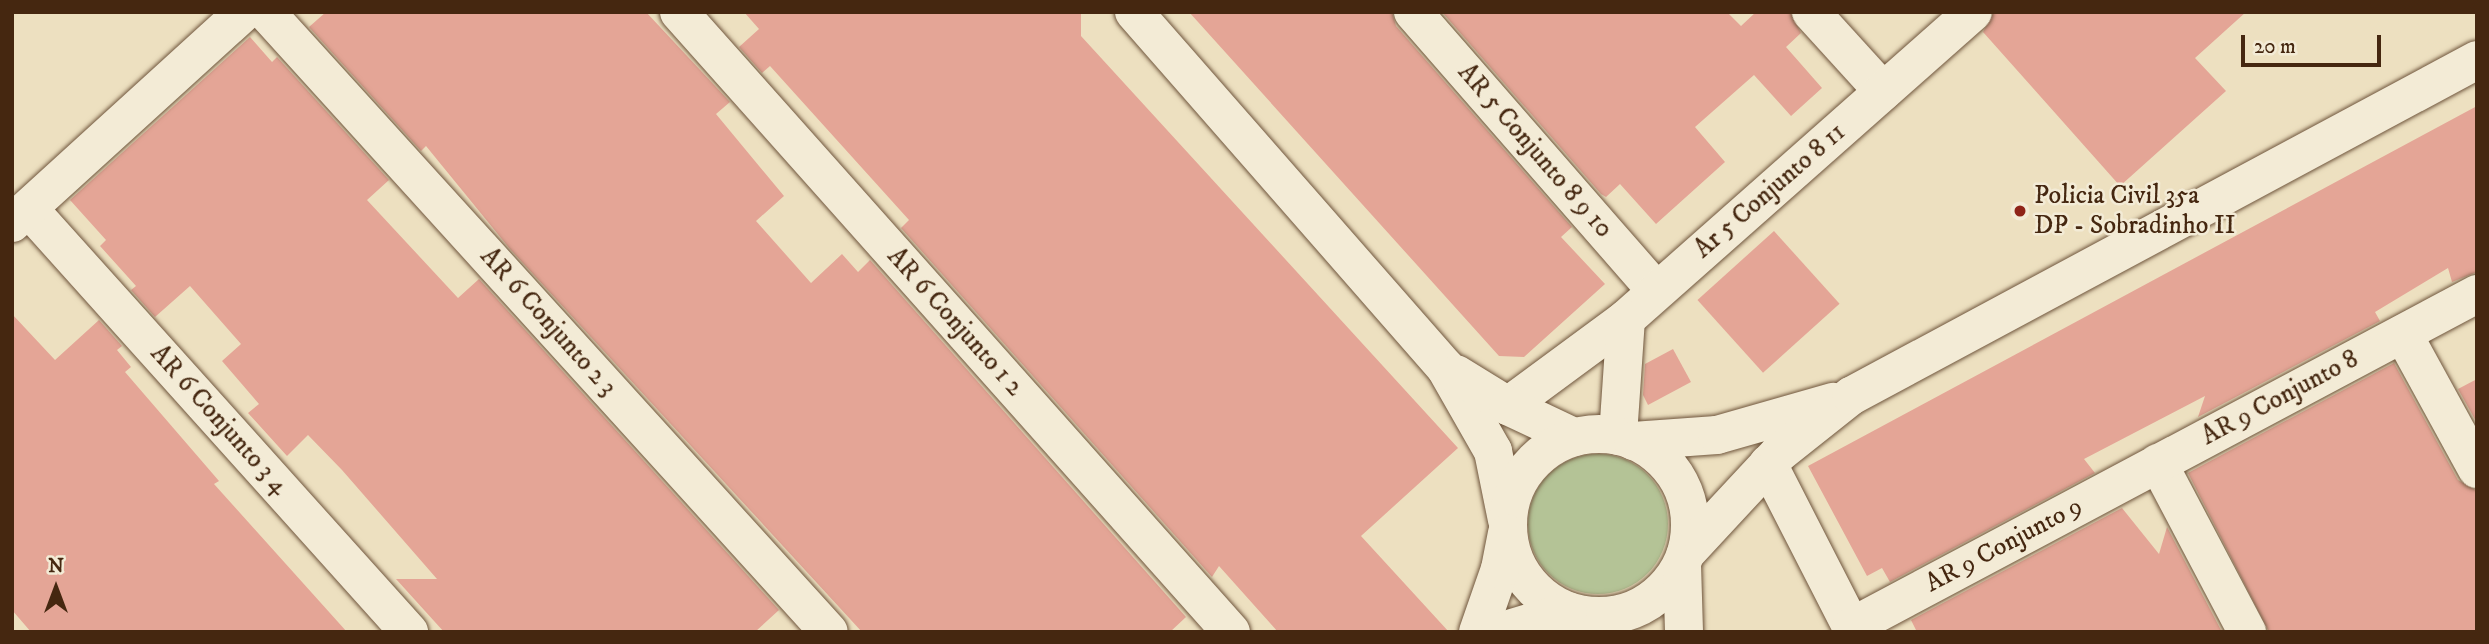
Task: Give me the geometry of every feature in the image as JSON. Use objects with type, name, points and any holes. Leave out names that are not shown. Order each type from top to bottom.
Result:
[{"type":"street","points":[[21,216],[244,12]]},
{"type":"street","name":"AR 6 Conjunto 2 3","points":[[266,12],[829,632]]},
{"type":"street","name":"AR 6 Conjunto 1 2","points":[[679,12],[1231,632]]},
{"type":"street","points":[[1134,12],[1445,367],[1493,451],[1517,566],[1538,593],[1584,619]]},
{"type":"street","name":"AR 5 Conjunto 8 9 10","points":[[1413,12],[1656,290]]},
{"type":"street","points":[[1811,12],[1883,91]]},
{"type":"street","name":"Ar 5 Conjunto 8 11","points":[[1508,406],[1626,319],[1973,12]]},
{"type":"street","points":[[1499,632],[1628,611],[1668,584],[1684,558],[1768,464],[1851,396],[2477,60]]},
{"type":"street","name":"AR 6 Conjunto 3 4","points":[[21,216],[408,632]]},
{"type":"street","name":"AR 9 Conjunto 8","points":[[2158,463],[2477,294]]},
{"type":"street","points":[[1626,319],[1626,439]]},
{"type":"street","points":[[2403,334],[2477,469]]},
{"type":"street","points":[[1445,367],[1508,406],[1574,437],[1626,439],[1717,435],[1851,396]]},
{"type":"street","points":[[1478,632],[1500,569],[1513,492],[1527,468],[1548,449],[1574,437]]},
{"type":"street","points":[[1626,439],[1657,455],[1675,475],[1687,499],[1690,526],[1684,558],[1684,632]]},
{"type":"street","points":[[2158,463],[2247,632]]},
{"type":"street","name":"AR 9 Conjunto 9","points":[[1852,629],[2158,463]]},
{"type":"street","points":[[1768,464],[1852,629]]},
{"type":"green space","points":[[1598,454],[1625,459],[1647,475],[1663,497],[1668,524],[1663,551],[1647,573],[1625,589],[1598,594],[1571,589],[1549,573],[1533,551],[1528,524],[1533,497],[1549,475],[1571,459]]},
{"type":"building","points":[[326,12],[646,12],[730,102],[716,114],[784,196],[756,221],[811,283],[842,254],[858,272],[870,260],[1186,617],[1170,632],[862,632],[510,249],[426,146],[421,151],[309,27]]},
{"type":"building","points":[[744,12],[1081,12],[1081,36],[1458,448],[1361,536],[1449,632],[1278,632],[1219,566],[1212,577],[901,228],[909,220],[770,66],[762,73],[739,47],[759,29]]},
{"type":"building","points":[[1189,12],[1392,12],[1396,26],[1572,227],[1561,237],[1605,284],[1524,357],[1499,356]]},
{"type":"building","points":[[1442,12],[1727,12],[1741,26],[1756,12],[1790,12],[1801,33],[1786,47],[1822,88],[1791,116],[1754,75],[1695,127],[1725,162],[1656,224],[1620,184],[1606,197],[1601,194]]},
{"type":"building","points":[[1994,12],[2246,12],[2195,58],[2226,91],[2120,186],[1983,32]]},
{"type":"building","points":[[250,37],[272,62],[277,57],[389,180],[367,200],[458,298],[479,279],[779,610],[755,632],[444,632],[396,579],[437,579],[342,470],[308,435],[287,456],[248,413],[259,404],[222,361],[241,344],[190,286],[155,317],[131,290],[136,286],[100,246],[106,240],[70,200]]},
{"type":"building","points":[[2477,106],[2477,272],[2452,282],[2448,268],[2375,312],[2380,321],[2198,417],[2205,396],[2084,459],[2095,473],[1890,582],[1882,568],[1867,576],[1808,466]]},
{"type":"building","points":[[1774,231],[1840,304],[1763,373],[1697,300]]},
{"type":"building","points":[[12,314],[55,360],[99,320],[122,346],[117,350],[131,367],[125,372],[219,481],[214,484],[347,632],[31,632],[12,610]]},
{"type":"building","points":[[1673,349],[1691,382],[1648,405],[1643,395],[1645,364]]},
{"type":"building","points":[[2394,363],[2458,480],[2477,491],[2477,632],[2269,632],[2188,473]]},
{"type":"building","points":[[2477,379],[2477,423],[2458,389]]},
{"type":"building","points":[[2122,508],[2159,554],[2167,527],[2222,632],[1917,632],[1911,620]]},
{"type":"place","name":"Policia Civil 35a DP - Sobradinho II","points":[[2020,211]]}]
